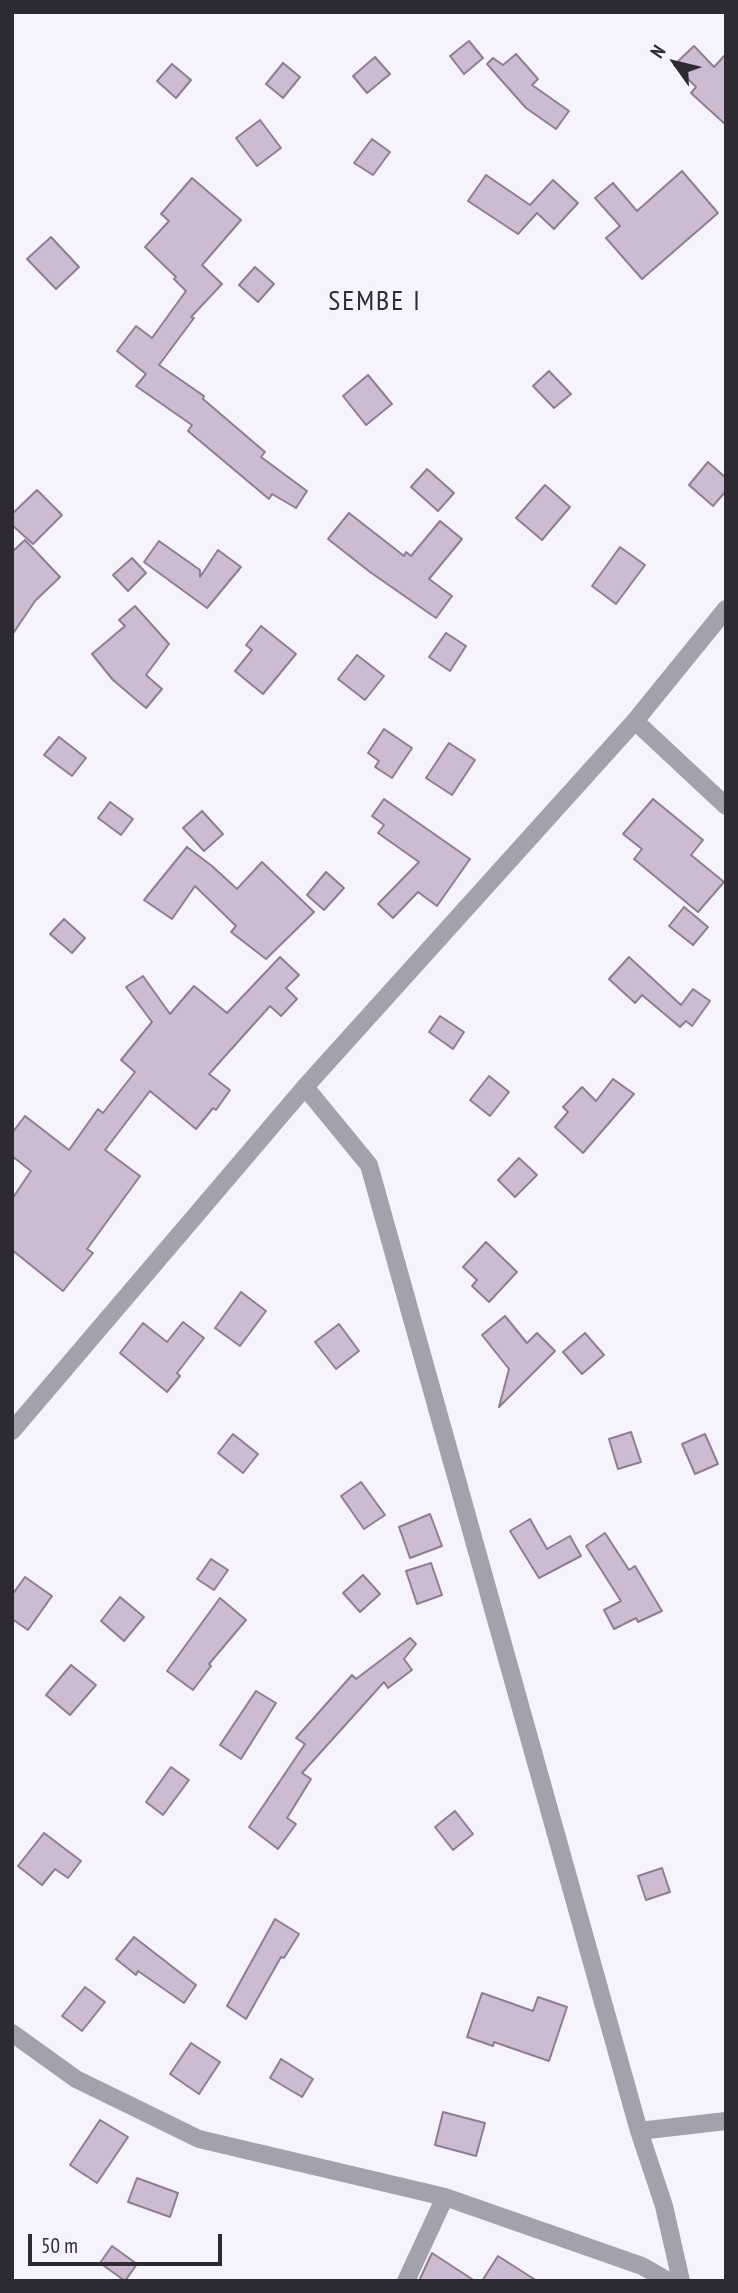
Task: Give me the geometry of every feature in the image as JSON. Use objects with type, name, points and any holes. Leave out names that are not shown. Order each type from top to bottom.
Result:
[{"type":"street","points":[[12,1431],[305,1087],[635,721],[726,609]]},
{"type":"street","points":[[635,721],[726,806]]},
{"type":"street","points":[[305,1087],[369,1165],[639,2131],[664,2206],[681,2281]]},
{"type":"street","points":[[12,2033],[76,2079],[199,2139],[445,2197],[642,2266],[668,2281]]},
{"type":"street","points":[[639,2131],[726,2121]]},
{"type":"street","points":[[406,2281],[445,2197]]},
{"type":"building","points":[[469,41],[483,58],[464,74],[450,56]]},
{"type":"building","points":[[694,46],[714,67],[726,54],[726,125],[691,93],[696,87],[674,65]]},
{"type":"building","points":[[516,54],[538,79],[532,85],[569,111],[556,129],[526,108],[487,64],[493,58],[503,65]]},
{"type":"building","points":[[375,57],[390,74],[367,93],[353,76]]},
{"type":"building","points":[[283,63],[300,77],[283,98],[266,84]]},
{"type":"building","points":[[172,64],[191,80],[176,98],[157,81]]},
{"type":"building","points":[[260,120],[281,148],[257,166],[236,138]]},
{"type":"building","points":[[372,139],[390,152],[373,175],[354,163]]},
{"type":"building","points":[[682,171],[718,213],[642,279],[606,238],[620,226],[595,198],[613,183],[637,211]]},
{"type":"building","points":[[486,175],[530,205],[553,180],[578,203],[554,229],[537,213],[518,234],[468,201]]},
{"type":"building","points":[[192,178],[241,220],[202,265],[222,284],[191,317],[194,318],[159,365],[204,396],[203,399],[265,452],[261,457],[307,491],[296,508],[272,494],[269,499],[188,431],[192,425],[136,386],[146,374],[117,351],[136,326],[152,338],[186,291],[174,279],[176,277],[145,247],[169,221],[161,214]]},
{"type":"building","points":[[51,237],[79,267],[56,289],[27,259]]},
{"type":"building","points":[[255,267],[274,284],[258,302],[239,285]]},
{"type":"building","points":[[549,371],[571,394],[554,408],[533,386]]},
{"type":"building","points":[[368,375],[392,404],[366,425],[343,396]]},
{"type":"building","points":[[708,462],[726,478],[726,491],[713,506],[689,485]]},
{"type":"building","points":[[427,469],[454,493],[438,511],[411,487]]},
{"type":"building","points":[[545,485],[570,507],[542,540],[516,518]]},
{"type":"building","points":[[37,490],[62,515],[33,544],[12,525],[12,514]]},
{"type":"building","points":[[349,513],[404,556],[406,552],[411,556],[440,521],[462,539],[429,579],[452,596],[436,618],[328,539]]},
{"type":"building","points":[[25,540],[60,577],[35,601],[12,635],[12,552]]},
{"type":"building","points":[[159,541],[200,570],[200,577],[218,550],[241,567],[207,608],[144,562]]},
{"type":"building","points":[[620,547],[645,565],[616,604],[592,586]]},
{"type":"building","points":[[132,558],[146,573],[128,591],[113,575]]},
{"type":"building","points":[[135,606],[169,644],[146,675],[162,689],[146,708],[113,680],[92,654],[125,626],[119,620]]},
{"type":"building","points":[[261,626],[296,654],[263,694],[235,671],[252,650],[246,645]]},
{"type":"building","points":[[446,633],[466,646],[450,671],[429,657]]},
{"type":"building","points":[[357,655],[384,676],[365,700],[338,679]]},
{"type":"building","points":[[384,729],[412,748],[392,778],[375,767],[379,761],[368,753]]},
{"type":"building","points":[[59,737],[86,758],[72,776],[44,755]]},
{"type":"building","points":[[449,743],[475,760],[452,795],[426,778]]},
{"type":"building","points":[[384,799],[470,859],[437,906],[418,892],[393,918],[378,904],[419,862],[378,833],[384,825],[372,816]]},
{"type":"building","points":[[653,799],[703,840],[691,855],[724,882],[698,912],[634,859],[642,849],[623,834]]},
{"type":"building","points":[[110,802],[133,819],[121,835],[98,818]]},
{"type":"building","points":[[202,811],[223,834],[204,851],[183,828]]},
{"type":"building","points":[[187,847],[237,889],[262,862],[314,912],[266,959],[231,932],[236,926],[195,886],[172,919],[144,900]]},
{"type":"building","points":[[326,872],[344,888],[324,910],[307,895]]},
{"type":"building","points":[[684,907],[708,927],[693,945],[669,926]]},
{"type":"building","points":[[64,919],[85,938],[72,953],[50,934]]},
{"type":"building","points":[[280,957],[299,975],[286,988],[297,999],[281,1016],[270,1006],[209,1074],[230,1090],[216,1110],[213,1108],[196,1129],[150,1091],[105,1150],[140,1176],[87,1249],[93,1253],[63,1291],[12,1250],[12,1199],[31,1171],[12,1156],[12,1133],[25,1116],[69,1150],[98,1109],[103,1113],[135,1072],[121,1060],[152,1022],[126,987],[143,976],[170,1014],[194,986],[227,1013]]},
{"type":"building","points":[[629,957],[681,1005],[693,989],[710,1001],[692,1026],[686,1021],[680,1027],[642,995],[635,1003],[609,979]]},
{"type":"building","points":[[440,1016],[464,1032],[453,1049],[429,1032]]},
{"type":"building","points":[[489,1076],[509,1092],[490,1116],[470,1100]]},
{"type":"building","points":[[613,1079],[634,1094],[583,1153],[555,1127],[568,1112],[563,1107],[582,1087],[596,1101]]},
{"type":"building","points":[[519,1158],[537,1175],[515,1197],[498,1180]]},
{"type":"building","points":[[486,1242],[517,1272],[489,1302],[472,1286],[477,1280],[463,1267]]},
{"type":"building","points":[[241,1292],[266,1311],[240,1346],[215,1328]]},
{"type":"building","points":[[505,1316],[527,1343],[537,1333],[555,1351],[499,1407],[509,1369],[482,1335]]},
{"type":"building","points":[[183,1322],[204,1338],[177,1373],[180,1376],[167,1392],[120,1353],[143,1323],[167,1342]]},
{"type":"building","points":[[339,1324],[359,1351],[336,1369],[315,1342]]},
{"type":"building","points":[[585,1333],[604,1355],[582,1374],[563,1352]]},
{"type":"building","points":[[631,1432],[641,1462],[618,1469],[609,1439]]},
{"type":"building","points":[[233,1434],[258,1454],[243,1473],[218,1453]]},
{"type":"building","points":[[705,1434],[718,1464],[695,1474],[682,1444]]},
{"type":"building","points":[[361,1482],[385,1515],[364,1529],[341,1496]]},
{"type":"building","points":[[430,1514],[442,1546],[410,1558],[399,1527]]},
{"type":"building","points":[[530,1519],[547,1549],[570,1536],[581,1556],[539,1578],[510,1531]]},
{"type":"building","points":[[605,1533],[629,1570],[635,1566],[662,1611],[638,1622],[636,1618],[614,1629],[604,1610],[621,1601],[586,1546]]},
{"type":"building","points":[[211,1559],[228,1570],[214,1590],[197,1579]]},
{"type":"building","points":[[431,1563],[442,1595],[417,1604],[406,1571]]},
{"type":"building","points":[[363,1575],[380,1594],[360,1612],[343,1593]]},
{"type":"building","points":[[25,1577],[52,1596],[28,1630],[12,1619],[12,1595]]},
{"type":"building","points":[[120,1597],[144,1617],[124,1641],[101,1621]]},
{"type":"building","points":[[220,1598],[246,1620],[209,1664],[211,1666],[193,1690],[167,1671]]},
{"type":"building","points":[[410,1638],[416,1644],[404,1659],[412,1670],[388,1688],[384,1682],[302,1773],[311,1779],[287,1818],[296,1824],[278,1849],[249,1827],[305,1744],[296,1738],[352,1675],[356,1679]]},
{"type":"building","points":[[71,1665],[96,1685],[70,1715],[46,1695]]},
{"type":"building","points":[[256,1691],[276,1703],[241,1759],[220,1745]]},
{"type":"building","points":[[171,1767],[189,1780],[163,1815],[146,1802]]},
{"type":"building","points":[[455,1811],[473,1834],[453,1850],[435,1827]]},
{"type":"building","points":[[44,1833],[81,1861],[68,1878],[55,1869],[42,1885],[18,1866]]},
{"type":"building","points":[[662,1868],[670,1892],[646,1900],[638,1876]]},
{"type":"building","points":[[275,1919],[299,1934],[284,1958],[281,1957],[246,2019],[227,2006]]},
{"type":"building","points":[[134,1937],[196,1985],[184,2003],[138,1971],[136,1975],[116,1959]]},
{"type":"building","points":[[85,1987],[105,2002],[82,2031],[62,2016]]},
{"type":"building","points":[[482,1993],[533,2011],[538,1997],[567,2007],[549,2061],[494,2042],[493,2046],[467,2037]]},
{"type":"building","points":[[191,2043],[220,2062],[199,2094],[170,2074]]},
{"type":"building","points":[[281,2059],[313,2079],[302,2097],[270,2078]]},
{"type":"building","points":[[443,2112],[485,2123],[476,2156],[435,2145]]},
{"type":"building","points":[[100,2120],[128,2137],[97,2183],[70,2165]]},
{"type":"building","points":[[137,2178],[178,2193],[170,2217],[128,2202]]},
{"type":"building","points":[[112,2246],[137,2264],[125,2281],[100,2263]]},
{"type":"building","points":[[432,2253],[475,2281],[419,2281]]},
{"type":"building","points":[[498,2256],[537,2281],[482,2281]]},
{"type":"district","name":"SEMBE I","points":[[375,302]]}]
